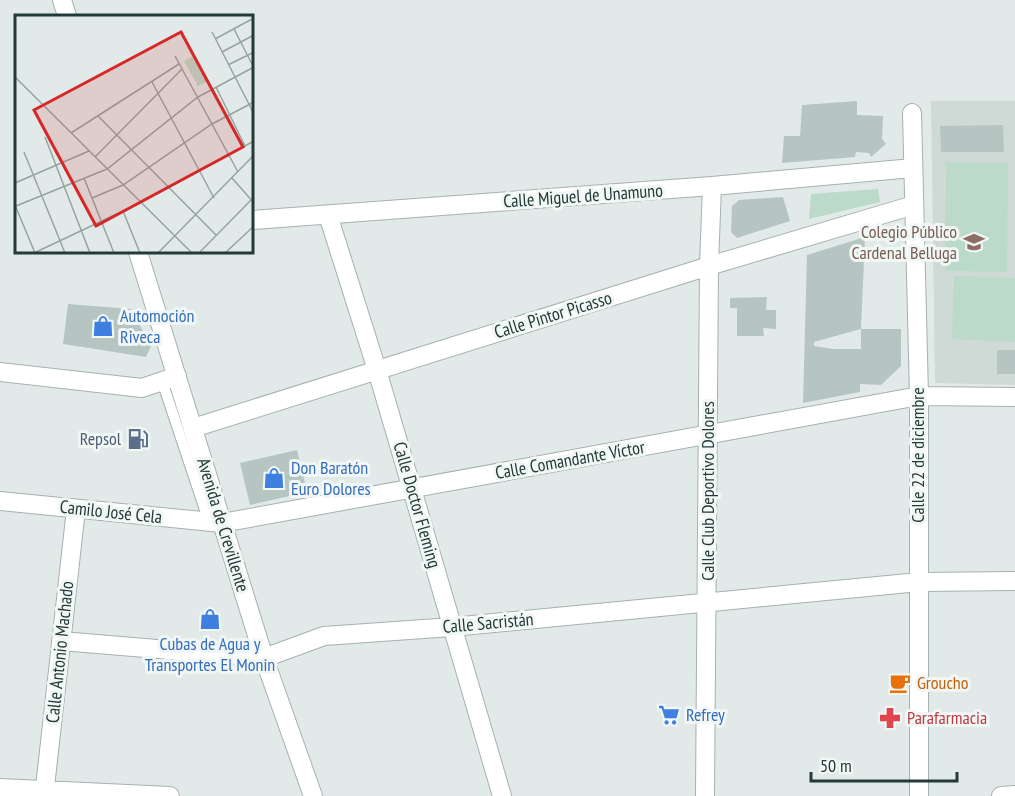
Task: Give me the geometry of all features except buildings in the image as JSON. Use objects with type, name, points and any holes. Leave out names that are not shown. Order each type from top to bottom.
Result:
[{"type":"street","points":[[62,0],[67,15]]},
{"type":"street","name":"Calle 22 de diciembre","points":[[912,113],[919,396],[919,796]]},
{"type":"street","name":"Calle Miguel de Unamuno","points":[[254,220],[712,186],[913,168]]},
{"type":"street","name":"Calle Club Deportivo Dolores","points":[[705,796],[709,266],[712,186]]},
{"type":"street","name":"Calle Pintor Picasso","points":[[193,428],[709,266],[914,205]]},
{"type":"street","name":"Calle Doctor Fleming","points":[[328,215],[412,489],[502,796]]},
{"type":"street","name":"Avenida de Crevillente","points":[[138,254],[169,379],[193,428],[216,522],[312,796]]},
{"type":"street","points":[[0,372],[142,388],[169,379]]},
{"type":"street","name":"Calle Comandante Víctor","points":[[216,522],[412,489],[919,396],[1015,397]]},
{"type":"street","name":"Camilo José Cela","points":[[0,501],[216,522]]},
{"type":"street","name":"Calle Antonio Machado","points":[[44,793],[76,509]]},
{"type":"street","name":"Calle Sacristán","points":[[61,641],[264,658],[324,636],[452,627],[918,582],[1015,581]]},
{"type":"street","points":[[0,788],[44,793],[170,796]]},
{"type":"street","points":[[1001,796],[1015,795]]},
{"type":"lane","points":[[169,379],[216,522]]},
{"type":"shaded area","name":"Colegio Público Cardenal Belluga","points":[[931,101],[1015,101],[1015,385],[935,383]]},
{"type":"green space","points":[[946,162],[1008,163],[1007,272],[945,271]]},
{"type":"green space","points":[[878,189],[880,202],[809,219],[811,194]]},
{"type":"green space","points":[[954,276],[1015,278],[1015,342],[952,339]]},
{"type":"place","name":"Colegio Público Cardenal Belluga","points":[[974,242]]},
{"type":"place","name":"Automoción Riveca","points":[[103,326]]},
{"type":"place","name":"Repsol","points":[[138,439]]},
{"type":"place","name":"Don Baratón Euro Dolores","points":[[274,478]]},
{"type":"place","name":"Cubas de Agua y Transportes El Monin","points":[[210,619]]},
{"type":"place","name":"Groucho","points":[[900,683]]},
{"type":"place","name":"Refrey","points":[[669,715]]},
{"type":"place","name":"Parafarmacia","points":[[890,718]]}]
